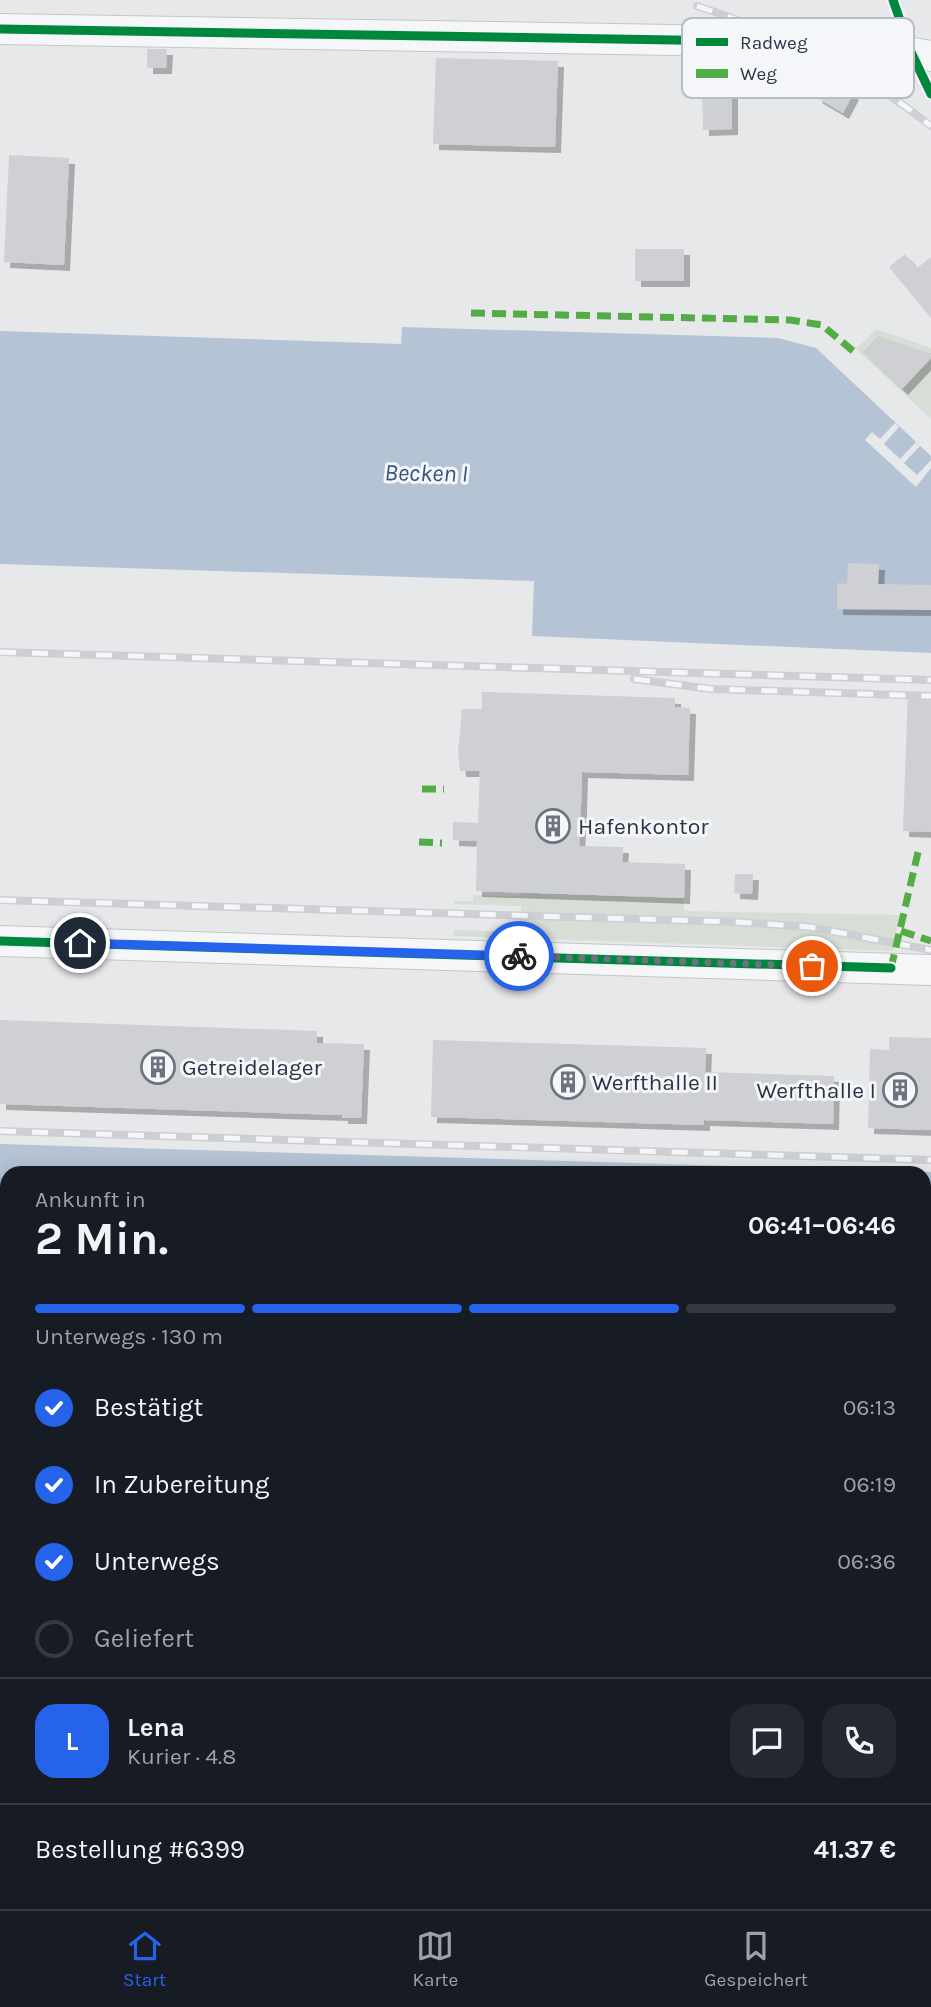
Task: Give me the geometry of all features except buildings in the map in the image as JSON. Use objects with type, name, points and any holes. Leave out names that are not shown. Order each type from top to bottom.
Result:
[{"type":"street","points":[[0,29],[682,40]]},
{"type":"street","points":[[0,941],[931,970]]},
{"type":"shaded area","points":[[876,329],[931,348],[931,419],[856,349]]},
{"type":"shaded area","points":[[522,893],[684,898],[684,911],[899,915],[893,951],[454,936],[454,930],[520,932],[521,906],[454,904],[454,901],[473,901],[473,895],[521,896]]},
{"type":"water","name":"Becken I","points":[[402,327],[778,338],[816,348],[931,456],[931,653],[532,636],[534,581],[0,564],[0,331],[401,344]]},
{"type":"water","points":[[0,1144],[732,1166],[0,1166]]},
{"type":"pier","points":[[895,423],[899,427],[884,444],[900,459],[916,442],[920,446],[904,463],[917,475],[931,460],[931,468],[916,487],[865,440],[872,432],[880,439]]},
{"type":"railway","points":[[697,6],[732,18]]},
{"type":"railway","points":[[893,98],[931,126]]},
{"type":"railway","points":[[0,652],[931,680]]},
{"type":"railway","points":[[634,679],[711,689],[931,696]]},
{"type":"railway","points":[[0,900],[737,922],[810,927],[931,950]]},
{"type":"railway","points":[[0,1131],[931,1160]]},
{"type":"marked path","points":[[471,313],[790,320],[822,325],[853,351]]},
{"type":"marked path","points":[[422,789],[444,789]]},
{"type":"marked path","points":[[419,842],[442,843]]},
{"type":"marked path","points":[[891,968],[919,848]]},
{"type":"marked path","points":[[901,931],[931,941]]},
{"type":"cycle path","points":[[893,0],[899,18]]},
{"type":"cycle path","points":[[0,29],[682,40]]},
{"type":"cycle path","points":[[914,58],[931,94]]},
{"type":"cycle path","points":[[0,941],[891,968]]},
{"type":"way so far","points":[[519,956],[812,966]]},
{"type":"place","name":"Hafenkontor","points":[[553,826]]},
{"type":"place","name":"Getreidelager","points":[[158,1067]]},
{"type":"place","name":"Werfthalle II","points":[[568,1082]]},
{"type":"place","name":"Werfthalle I","points":[[900,1090]]},
{"type":"route","points":[[80,943],[519,956]]}]
